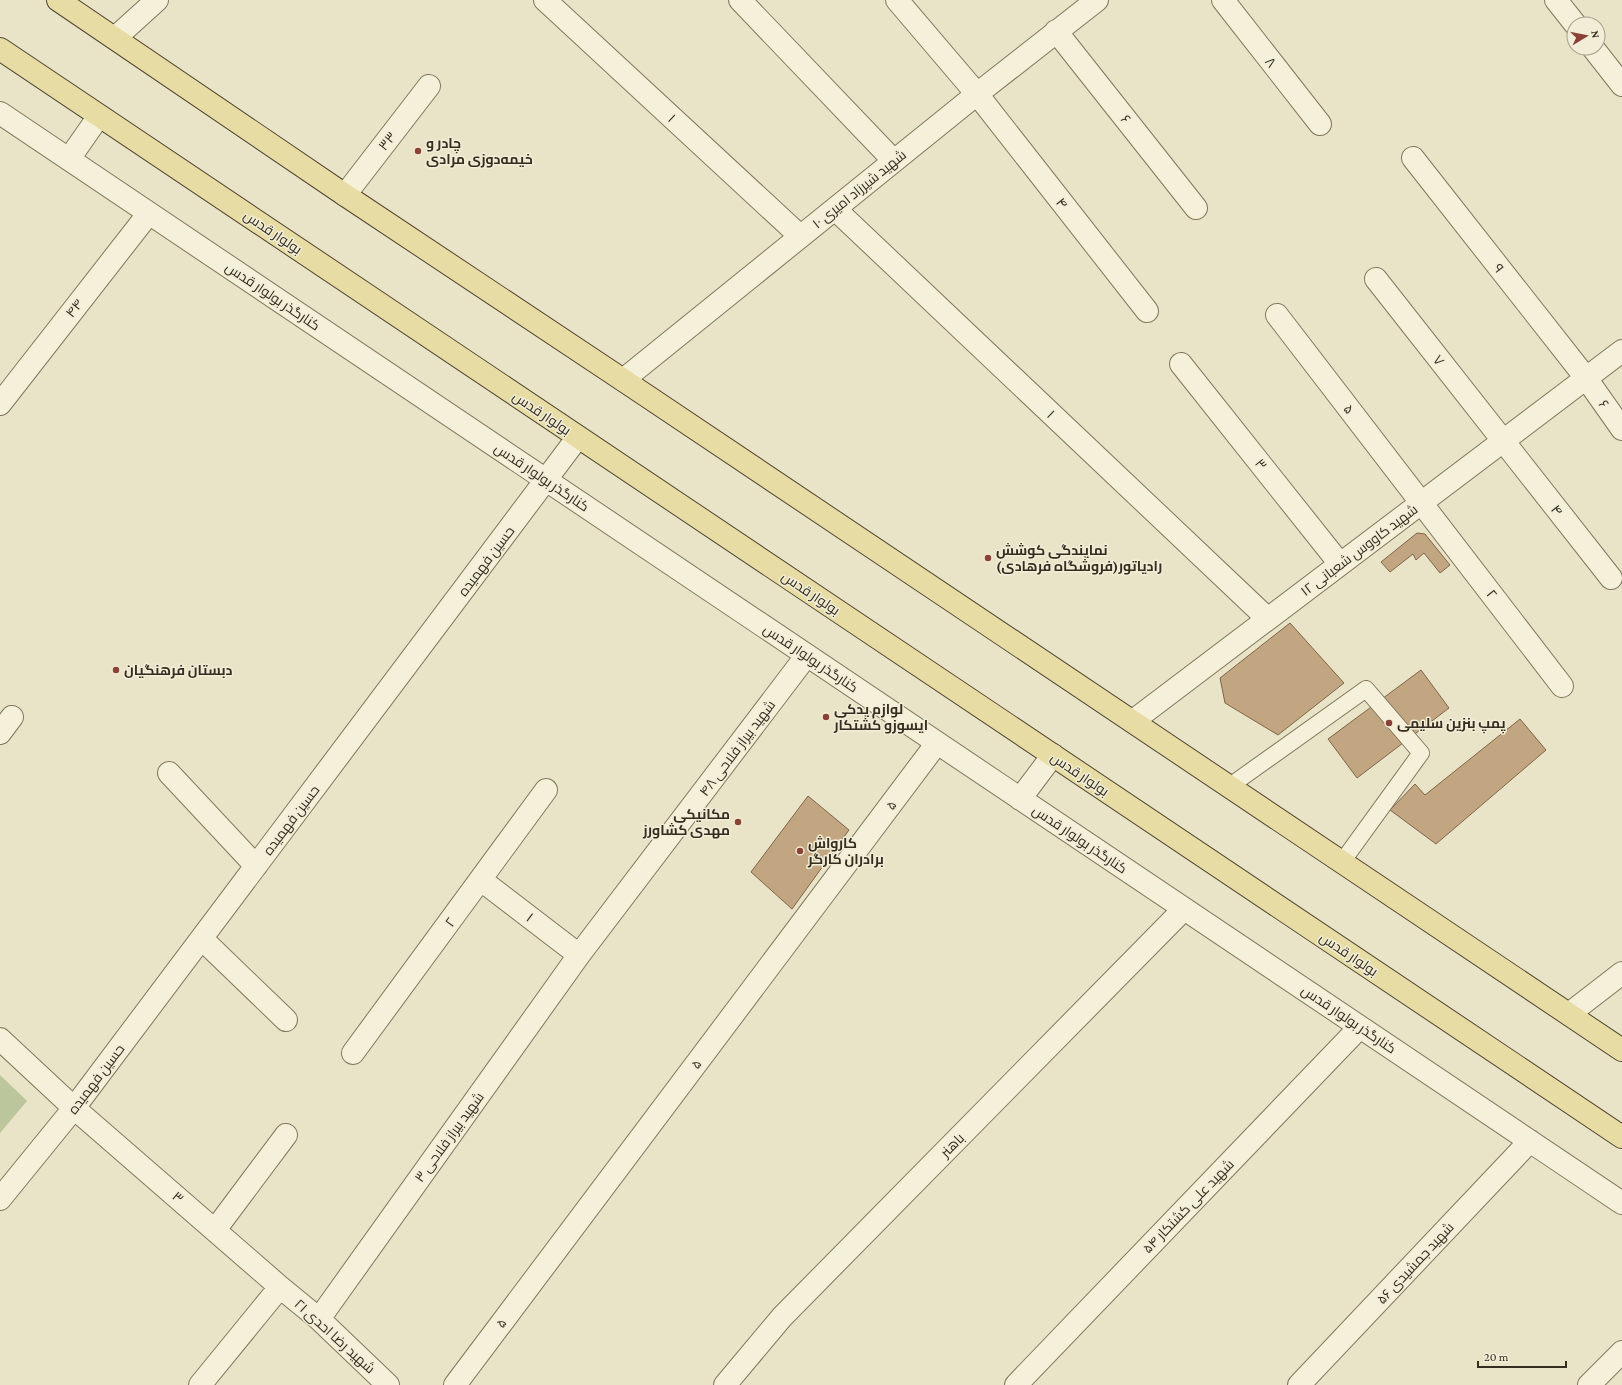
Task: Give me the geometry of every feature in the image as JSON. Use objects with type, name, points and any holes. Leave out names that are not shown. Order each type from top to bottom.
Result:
[{"type":"main road","points":[[58,0],[345,195],[624,380],[1622,1050]]},
{"type":"main road","name":"بولوار قدس","points":[[0,49],[1622,1137]]},
{"type":"street","points":[[115,38],[157,0]]},
{"type":"street","name":"۱","points":[[545,0],[800,236]]},
{"type":"street","points":[[740,0],[894,161]]},
{"type":"street","name":"۴","points":[[897,0],[977,94],[1147,311]]},
{"type":"street","name":"شهید شیرزاد امیری ۱۰","points":[[624,380],[800,236],[1095,0]]},
{"type":"street","name":"۸","points":[[1223,0],[1320,124]]},
{"type":"street","points":[[1556,0],[1569,16]]},
{"type":"street","name":"۶","points":[[1056,31],[1196,208]]},
{"type":"street","points":[[1599,56],[1622,85]]},
{"type":"street","name":"۳۳","points":[[345,195],[429,86]]},
{"type":"street","name":"کنارگذر بولوار قدس","points":[[0,113],[1622,1203]]},
{"type":"street","points":[[69,159],[100,116]]},
{"type":"street","name":"۹","points":[[1413,158],[1586,378]]},
{"type":"street","name":"۱","points":[[835,208],[1268,619]]},
{"type":"street","name":"۴۴","points":[[0,404],[149,213]]},
{"type":"street","name":"۷","points":[[1376,279],[1503,441]]},
{"type":"street","name":"۵","points":[[1277,315],[1421,503]]},
{"type":"street","name":"شهید کاووس شعبانی ۱۲","points":[[1133,721],[1622,351]]},
{"type":"street","name":"۳","points":[[1181,364],[1340,564]]},
{"type":"street","name":"۶","points":[[1586,378],[1622,429]]},
{"type":"street","name":"حسین فهمیده","points":[[0,1199],[74,1108],[578,437]]},
{"type":"street","name":"۴","points":[[1503,441],[1611,578]]},
{"type":"street","name":"۲","points":[[1421,503],[1562,686]]},
{"type":"street","name":"شهید بیراز فلاحی ۴۸","points":[[579,955],[807,655]]},
{"type":"street","name":"۵","points":[[455,1385],[938,743]]},
{"type":"street","points":[[1020,799],[1053,755]]},
{"type":"street","points":[[169,773],[256,866]]},
{"type":"street","name":"۲","points":[[353,1053],[546,790]]},
{"type":"street","name":"۱","points":[[481,880],[579,955]]},
{"type":"street","name":"باهنر","points":[[725,1385],[782,1317],[1184,909]]},
{"type":"street","points":[[202,939],[286,1020]]},
{"type":"street","name":"شهید بیراز فلاحی ۳","points":[[319,1319],[579,955]]},
{"type":"street","points":[[1569,1014],[1622,973]]},
{"type":"street","name":"شهید علی کشتکار ۵۴","points":[[1016,1385],[1360,1027]]},
{"type":"street","name":"۳","points":[[0,1039],[74,1108],[280,1288]]},
{"type":"street","points":[[215,1230],[286,1135]]},
{"type":"street","name":"شهید جمشیدی ۵۶","points":[[1299,1385],[1530,1141]]},
{"type":"street","points":[[200,1385],[280,1288]]},
{"type":"street","name":"شهید رضا احدی ۲۱","points":[[280,1288],[319,1319],[388,1385]]},
{"type":"street","points":[[1589,1385],[1622,1352]]},
{"type":"lane","points":[[1230,786],[1366,689],[1421,753],[1342,862]]},
{"type":"green space","points":[[0,1075],[27,1101],[0,1133]]},
{"type":"building","points":[[1417,533],[1425,534],[1450,565],[1440,573],[1424,553],[1416,560],[1413,554],[1390,572],[1381,562]]},
{"type":"building","points":[[1290,623],[1344,683],[1278,735],[1225,703],[1220,678]]},
{"type":"building","name":"پمپ بنزین سلیمی","points":[[1421,670],[1449,708],[1357,778],[1328,739]]},
{"type":"building","points":[[1520,719],[1546,750],[1436,844],[1390,810],[1415,784],[1425,795]]},
{"type":"building","name":"کارواش برادران کارگر","points":[[808,796],[849,830],[792,909],[751,872]]},
{"type":"place","name":"چادر و خیمه‌دوزی مرادی","points":[[418,151]]},
{"type":"place","name":"نمایندگی کوشش رادیاتور(فروشگاه فرهادی)","points":[[988,558]]},
{"type":"place","name":"دبستان فرهنگیان","points":[[116,670]]},
{"type":"place","name":"لوازم یدکی ایسوزو کشتکار","points":[[826,717]]},
{"type":"place","name":"پمپ بنزین سلیمی","points":[[1389,723]]},
{"type":"place","name":"مکانیکی مهدی کشاورز","points":[[738,822]]},
{"type":"place","name":"کارواش برادران کارگر","points":[[800,851]]}]
